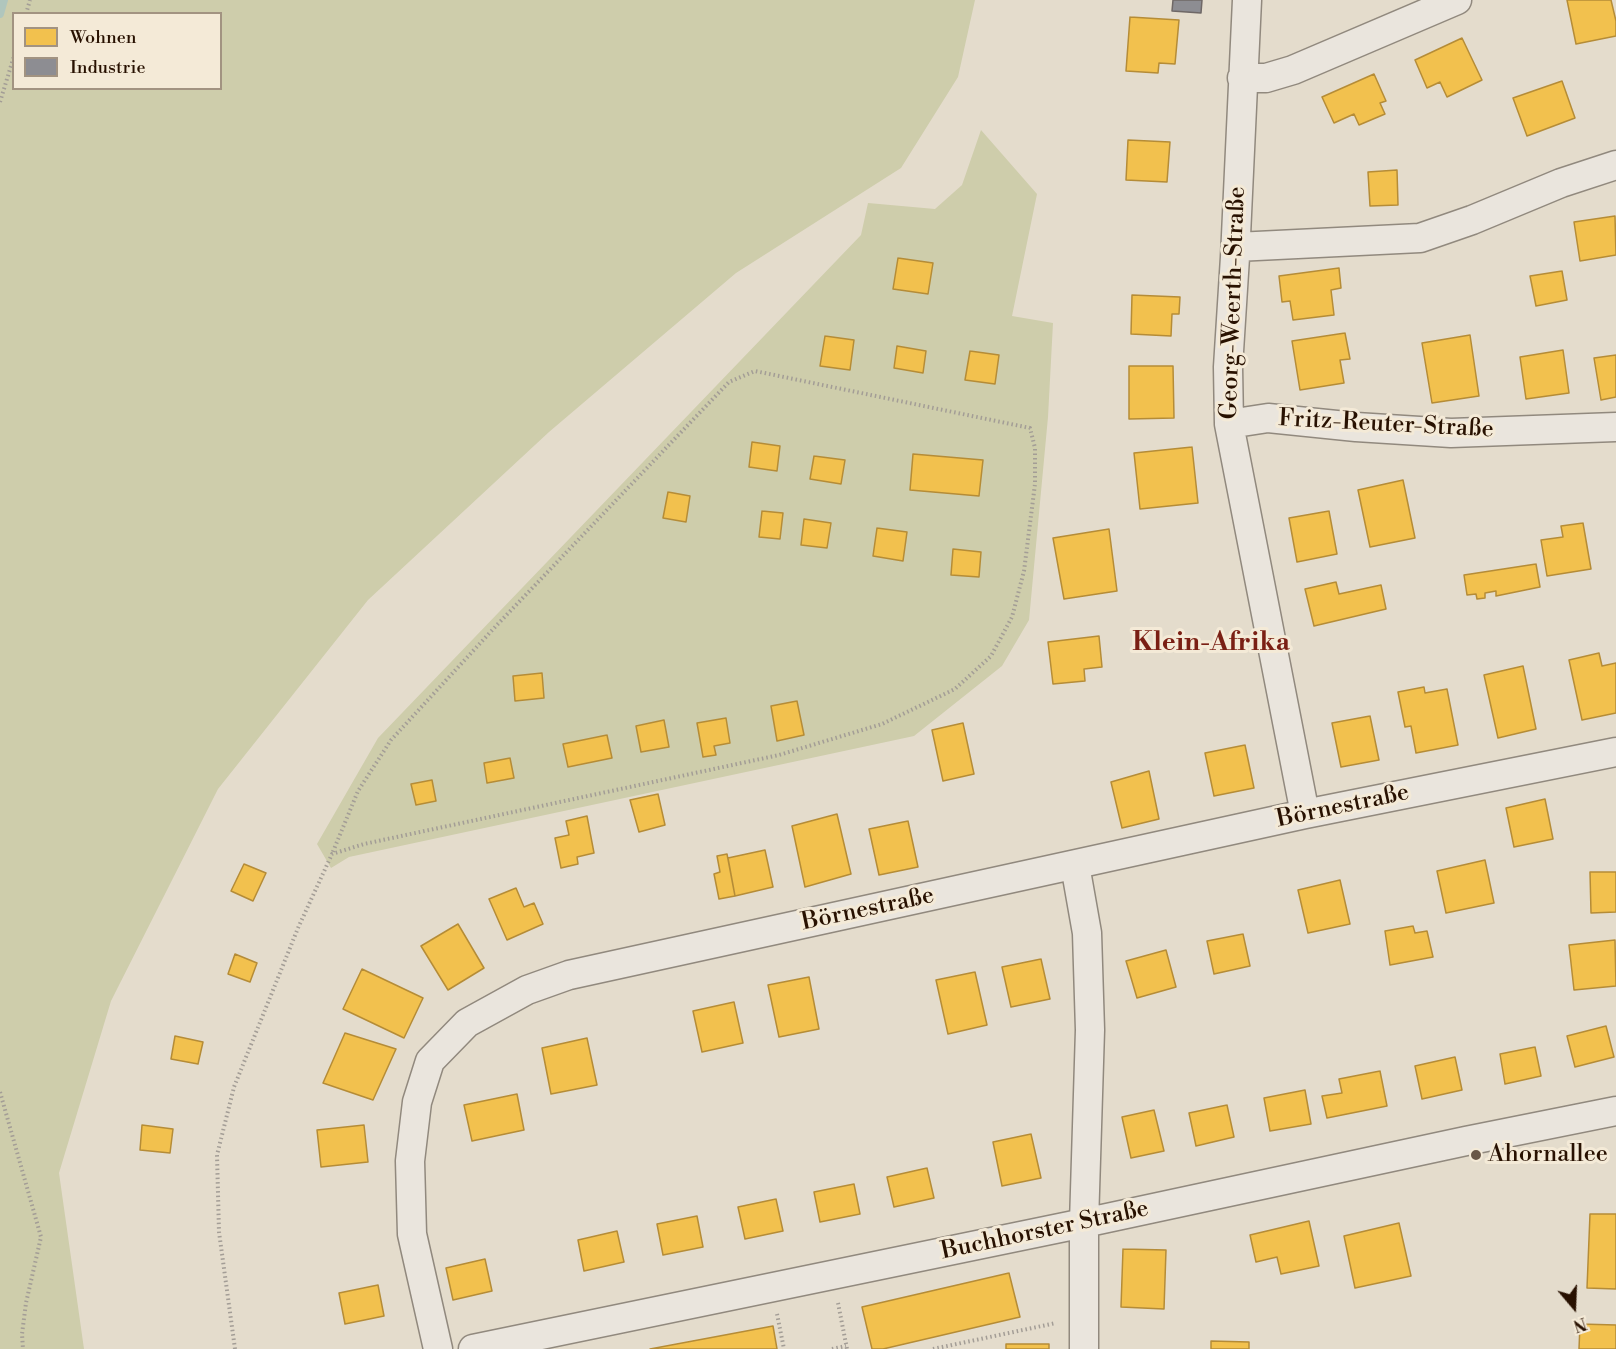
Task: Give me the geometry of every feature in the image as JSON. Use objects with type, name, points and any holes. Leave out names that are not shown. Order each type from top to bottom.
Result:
[{"type":"street","name":"Georg-Weerth-Straße","points":[[1247,0],[1228,367],[1229,424],[1305,814]]},
{"type":"street","points":[[1242,78],[1266,78],[1293,70],[1457,0]]},
{"type":"street","points":[[1236,247],[1420,238],[1472,220],[1561,183],[1616,165]]},
{"type":"street","name":"Fritz-Reuter-Straße","points":[[1229,424],[1268,418],[1451,433],[1616,427]]},
{"type":"street","name":"Börnestraße","points":[[438,1349],[412,1233],[410,1161],[417,1102],[430,1061],[467,1023],[527,990],[569,975],[1305,814],[1616,752]]},
{"type":"street","points":[[1074,865],[1087,933],[1090,1030],[1084,1223],[1084,1349]]},
{"type":"street","name":"Buchhorster Straße","points":[[473,1349],[1616,1111]]},
{"type":"path","points":[[0,102],[12,63]]},
{"type":"path","points":[[235,1349],[219,1232],[217,1155],[234,1086],[298,928],[358,791],[391,740],[496,626],[729,382],[755,371],[1030,428],[1035,448],[1035,484],[1024,571],[1012,617],[991,656],[955,689],[882,724],[779,754],[364,844],[332,854]]},
{"type":"path","points":[[0,1092],[41,1237],[26,1303],[22,1334],[24,1349]]},
{"type":"path","points":[[832,1349],[847,1348],[837,1295]]},
{"type":"path","points":[[776,1308],[784,1349]]},
{"type":"path","points":[[933,1349],[1063,1321]]},
{"type":"green space","points":[[0,0],[975,0],[958,77],[901,168],[736,273],[549,432],[368,600],[218,789],[111,1001],[59,1173],[84,1349],[0,1349]]},
{"type":"green space","points":[[981,130],[1037,194],[1012,316],[1053,323],[1048,417],[1029,620],[1002,666],[914,736],[349,857],[331,868],[317,844],[378,738],[861,235],[868,203],[935,209],[962,185]]},
{"type":"building: Wohnen","points":[[1567,0],[1611,0],[1616,21],[1616,36],[1576,44]]},
{"type":"building: Wohnen","points":[[1130,17],[1179,20],[1175,64],[1159,63],[1158,73],[1126,71]]},
{"type":"building: Wohnen","points":[[1462,38],[1482,80],[1447,97],[1440,82],[1427,88],[1415,60]]},
{"type":"building: Wohnen","points":[[1374,74],[1386,101],[1380,103],[1385,114],[1359,125],[1354,114],[1334,123],[1322,97]]},
{"type":"building: Wohnen","points":[[1562,81],[1575,118],[1527,136],[1513,98]]},
{"type":"building: Wohnen","points":[[1128,140],[1170,142],[1167,182],[1126,180]]},
{"type":"building: Wohnen","points":[[1397,170],[1398,205],[1370,206],[1368,172]]},
{"type":"building: Wohnen","points":[[1615,216],[1616,255],[1580,261],[1574,222]]},
{"type":"building: Wohnen","points":[[898,258],[933,263],[928,294],[893,289]]},
{"type":"building: Wohnen","points":[[1339,268],[1341,288],[1331,290],[1334,315],[1293,320],[1290,301],[1282,302],[1279,276]]},
{"type":"building: Wohnen","points":[[1562,271],[1567,300],[1536,306],[1530,276]]},
{"type":"building: Wohnen","points":[[1132,295],[1180,297],[1179,314],[1172,314],[1171,336],[1131,334]]},
{"type":"building: Wohnen","points":[[1345,333],[1350,359],[1340,360],[1344,383],[1300,390],[1292,341]]},
{"type":"building: Wohnen","points":[[1470,335],[1479,396],[1432,403],[1422,343]]},
{"type":"building: Wohnen","points":[[825,336],[854,340],[850,370],[820,366]]},
{"type":"building: Wohnen","points":[[897,346],[926,351],[923,373],[894,368]]},
{"type":"building: Wohnen","points":[[1563,350],[1569,393],[1526,399],[1520,357]]},
{"type":"building: Wohnen","points":[[970,351],[999,355],[995,384],[965,380]]},
{"type":"building: Wohnen","points":[[1616,355],[1616,397],[1601,400],[1594,358]]},
{"type":"building: Wohnen","points":[[1129,366],[1173,366],[1174,418],[1129,419]]},
{"type":"building: Wohnen","points":[[752,442],[780,446],[777,471],[749,467]]},
{"type":"building: Wohnen","points":[[1192,447],[1198,503],[1140,509],[1134,453]]},
{"type":"building: Wohnen","points":[[913,454],[983,460],[979,496],[910,490]]},
{"type":"building: Wohnen","points":[[814,456],[845,460],[841,484],[810,479]]},
{"type":"building: Wohnen","points":[[1403,480],[1415,538],[1370,547],[1358,490]]},
{"type":"building: Wohnen","points":[[668,492],[690,496],[686,522],[663,518]]},
{"type":"building: Wohnen","points":[[762,511],[783,513],[780,539],[759,537]]},
{"type":"building: Wohnen","points":[[1329,511],[1337,554],[1297,562],[1289,518]]},
{"type":"building: Wohnen","points":[[804,519],[831,523],[827,548],[801,545]]},
{"type":"building: Wohnen","points":[[1583,523],[1591,569],[1547,576],[1541,540],[1563,537],[1561,526]]},
{"type":"building: Wohnen","points":[[877,528],[907,532],[903,561],[873,556]]},
{"type":"building: Wohnen","points":[[1109,529],[1117,591],[1064,599],[1053,538]]},
{"type":"building: Wohnen","points":[[953,549],[981,552],[979,577],[951,575]]},
{"type":"building: Wohnen","points":[[1536,564],[1540,587],[1496,596],[1496,591],[1485,593],[1485,598],[1477,599],[1476,594],[1467,595],[1464,575]]},
{"type":"building: Wohnen","points":[[1336,582],[1339,594],[1381,585],[1386,609],[1314,626],[1305,589]]},
{"type":"building: Wohnen","points":[[1099,636],[1102,667],[1084,669],[1085,681],[1053,684],[1048,642]]},
{"type":"building: Wohnen","points":[[1599,653],[1602,666],[1616,663],[1616,713],[1582,720],[1569,660]]},
{"type":"building: Wohnen","points":[[1523,666],[1536,729],[1498,738],[1484,675]]},
{"type":"building: Wohnen","points":[[542,673],[544,698],[515,701],[513,676]]},
{"type":"building: Wohnen","points":[[1424,687],[1425,693],[1447,689],[1458,745],[1416,753],[1411,726],[1405,727],[1398,692]]},
{"type":"building: Wohnen","points":[[797,701],[804,735],[777,741],[771,706]]},
{"type":"building: Wohnen","points":[[1370,716],[1379,760],[1341,767],[1332,723]]},
{"type":"building: Wohnen","points":[[726,718],[730,743],[714,746],[716,755],[703,757],[697,723]]},
{"type":"building: Wohnen","points":[[664,720],[669,747],[641,752],[636,726]]},
{"type":"building: Wohnen","points":[[963,723],[974,774],[943,781],[932,730]]},
{"type":"building: Wohnen","points":[[607,735],[612,758],[568,767],[563,744]]},
{"type":"building: Wohnen","points":[[1245,745],[1254,788],[1214,796],[1205,753]]},
{"type":"building: Wohnen","points":[[510,758],[514,778],[487,783],[484,763]]},
{"type":"building: Wohnen","points":[[1149,771],[1159,819],[1122,828],[1111,782]]},
{"type":"building: Wohnen","points":[[432,780],[436,801],[416,805],[411,784]]},
{"type":"building: Wohnen","points":[[658,794],[665,825],[639,832],[630,800]]},
{"type":"building: Wohnen","points":[[1545,799],[1553,839],[1514,847],[1506,808]]},
{"type":"building: Wohnen","points":[[837,814],[851,874],[805,887],[792,826]]},
{"type":"building: Wohnen","points":[[587,816],[594,853],[577,857],[578,864],[561,868],[555,838],[569,835],[566,821]]},
{"type":"building: Wohnen","points":[[908,821],[918,867],[879,875],[869,829]]},
{"type":"building: Wohnen","points":[[765,850],[773,887],[735,896],[728,858]]},
{"type":"building: Wohnen","points":[[727,854],[735,896],[719,899],[714,874],[720,872],[717,856]]},
{"type":"building: Wohnen","points":[[1485,860],[1494,903],[1446,913],[1437,871]]},
{"type":"building: Wohnen","points":[[244,864],[266,873],[253,901],[231,891]]},
{"type":"building: Wohnen","points":[[1590,872],[1616,872],[1616,912],[1591,913]]},
{"type":"building: Wohnen","points":[[1340,880],[1350,924],[1308,933],[1298,890]]},
{"type":"building: Wohnen","points":[[516,888],[524,907],[534,903],[543,924],[507,940],[489,899]]},
{"type":"building: Wohnen","points":[[458,924],[484,968],[448,990],[421,946]]},
{"type":"building: Wohnen","points":[[1413,926],[1415,933],[1427,931],[1433,957],[1390,965],[1385,931]]},
{"type":"building: Wohnen","points":[[1243,934],[1250,966],[1214,974],[1207,941]]},
{"type":"building: Wohnen","points":[[1615,940],[1616,986],[1574,990],[1569,945]]},
{"type":"building: Wohnen","points":[[1166,950],[1176,987],[1137,998],[1126,961]]},
{"type":"building: Wohnen","points":[[235,954],[257,963],[250,982],[228,974]]},
{"type":"building: Wohnen","points":[[1041,959],[1050,999],[1011,1007],[1002,967]]},
{"type":"building: Wohnen","points":[[362,969],[423,998],[404,1038],[343,1009]]},
{"type":"building: Wohnen","points":[[975,972],[987,1025],[948,1034],[936,980]]},
{"type":"building: Wohnen","points":[[809,977],[819,1029],[779,1037],[768,985]]},
{"type":"building: Wohnen","points":[[734,1002],[743,1043],[702,1052],[693,1011]]},
{"type":"building: Wohnen","points":[[1606,1026],[1614,1057],[1575,1067],[1567,1036]]},
{"type":"building: Wohnen","points":[[345,1033],[396,1049],[373,1100],[323,1083]]},
{"type":"building: Wohnen","points":[[175,1036],[203,1042],[198,1064],[171,1059]]},
{"type":"building: Wohnen","points":[[587,1038],[597,1085],[551,1094],[542,1048]]},
{"type":"building: Wohnen","points":[[1535,1047],[1541,1076],[1505,1084],[1500,1054]]},
{"type":"building: Wohnen","points":[[1455,1057],[1462,1090],[1422,1099],[1415,1066]]},
{"type":"building: Wohnen","points":[[1380,1071],[1387,1106],[1327,1118],[1322,1096],[1342,1093],[1339,1079]]},
{"type":"building: Wohnen","points":[[1305,1090],[1311,1124],[1270,1131],[1264,1098]]},
{"type":"building: Wohnen","points":[[517,1094],[524,1130],[472,1141],[464,1105]]},
{"type":"building: Wohnen","points":[[1227,1105],[1234,1137],[1196,1146],[1189,1113]]},
{"type":"building: Wohnen","points":[[1154,1110],[1164,1151],[1131,1158],[1122,1117]]},
{"type":"building: Wohnen","points":[[142,1125],[173,1129],[170,1153],[140,1150]]},
{"type":"building: Wohnen","points":[[364,1125],[368,1162],[321,1167],[317,1130]]},
{"type":"building: Wohnen","points":[[1031,1134],[1041,1178],[1002,1186],[993,1142]]},
{"type":"building: Wohnen","points":[[927,1168],[934,1198],[894,1207],[887,1177]]},
{"type":"building: Wohnen","points":[[854,1184],[860,1214],[820,1222],[814,1192]]},
{"type":"building: Wohnen","points":[[776,1199],[783,1231],[745,1239],[738,1207]]},
{"type":"building: Wohnen","points":[[1590,1214],[1616,1214],[1616,1289],[1587,1288]]},
{"type":"building: Wohnen","points":[[697,1216],[703,1247],[663,1255],[657,1224]]},
{"type":"building: Wohnen","points":[[1309,1221],[1319,1266],[1281,1274],[1277,1257],[1256,1262],[1250,1235]]},
{"type":"building: Wohnen","points":[[1399,1223],[1411,1276],[1355,1288],[1344,1236]]},
{"type":"building: Wohnen","points":[[617,1231],[624,1262],[584,1271],[578,1240]]},
{"type":"building: Wohnen","points":[[1123,1249],[1166,1250],[1164,1309],[1121,1307]]},
{"type":"building: Wohnen","points":[[485,1259],[492,1291],[453,1300],[446,1268]]},
{"type":"building: Wohnen","points":[[1009,1273],[1020,1317],[883,1349],[872,1349],[862,1307]]},
{"type":"building: Wohnen","points":[[378,1285],[384,1316],[345,1324],[339,1293]]},
{"type":"building: Wohnen","points":[[1580,1324],[1616,1325],[1616,1349],[1579,1349]]},
{"type":"building: Wohnen","points":[[773,1326],[777,1349],[650,1349]]},
{"type":"building: Wohnen","points":[[1211,1341],[1249,1342],[1249,1349],[1211,1349]]},
{"type":"building: Wohnen","points":[[1006,1344],[1049,1344],[1049,1349],[1006,1349]]},
{"type":"building: Industrie","points":[[1173,0],[1202,0],[1201,13],[1172,11]]},
{"type":"waterway","points":[[0,14],[4,0]]},
{"type":"place","name":"Ahornallee","points":[[1476,1155]]},
{"type":"district","name":"Klein-Afrika","points":[[1211,644]]}]
